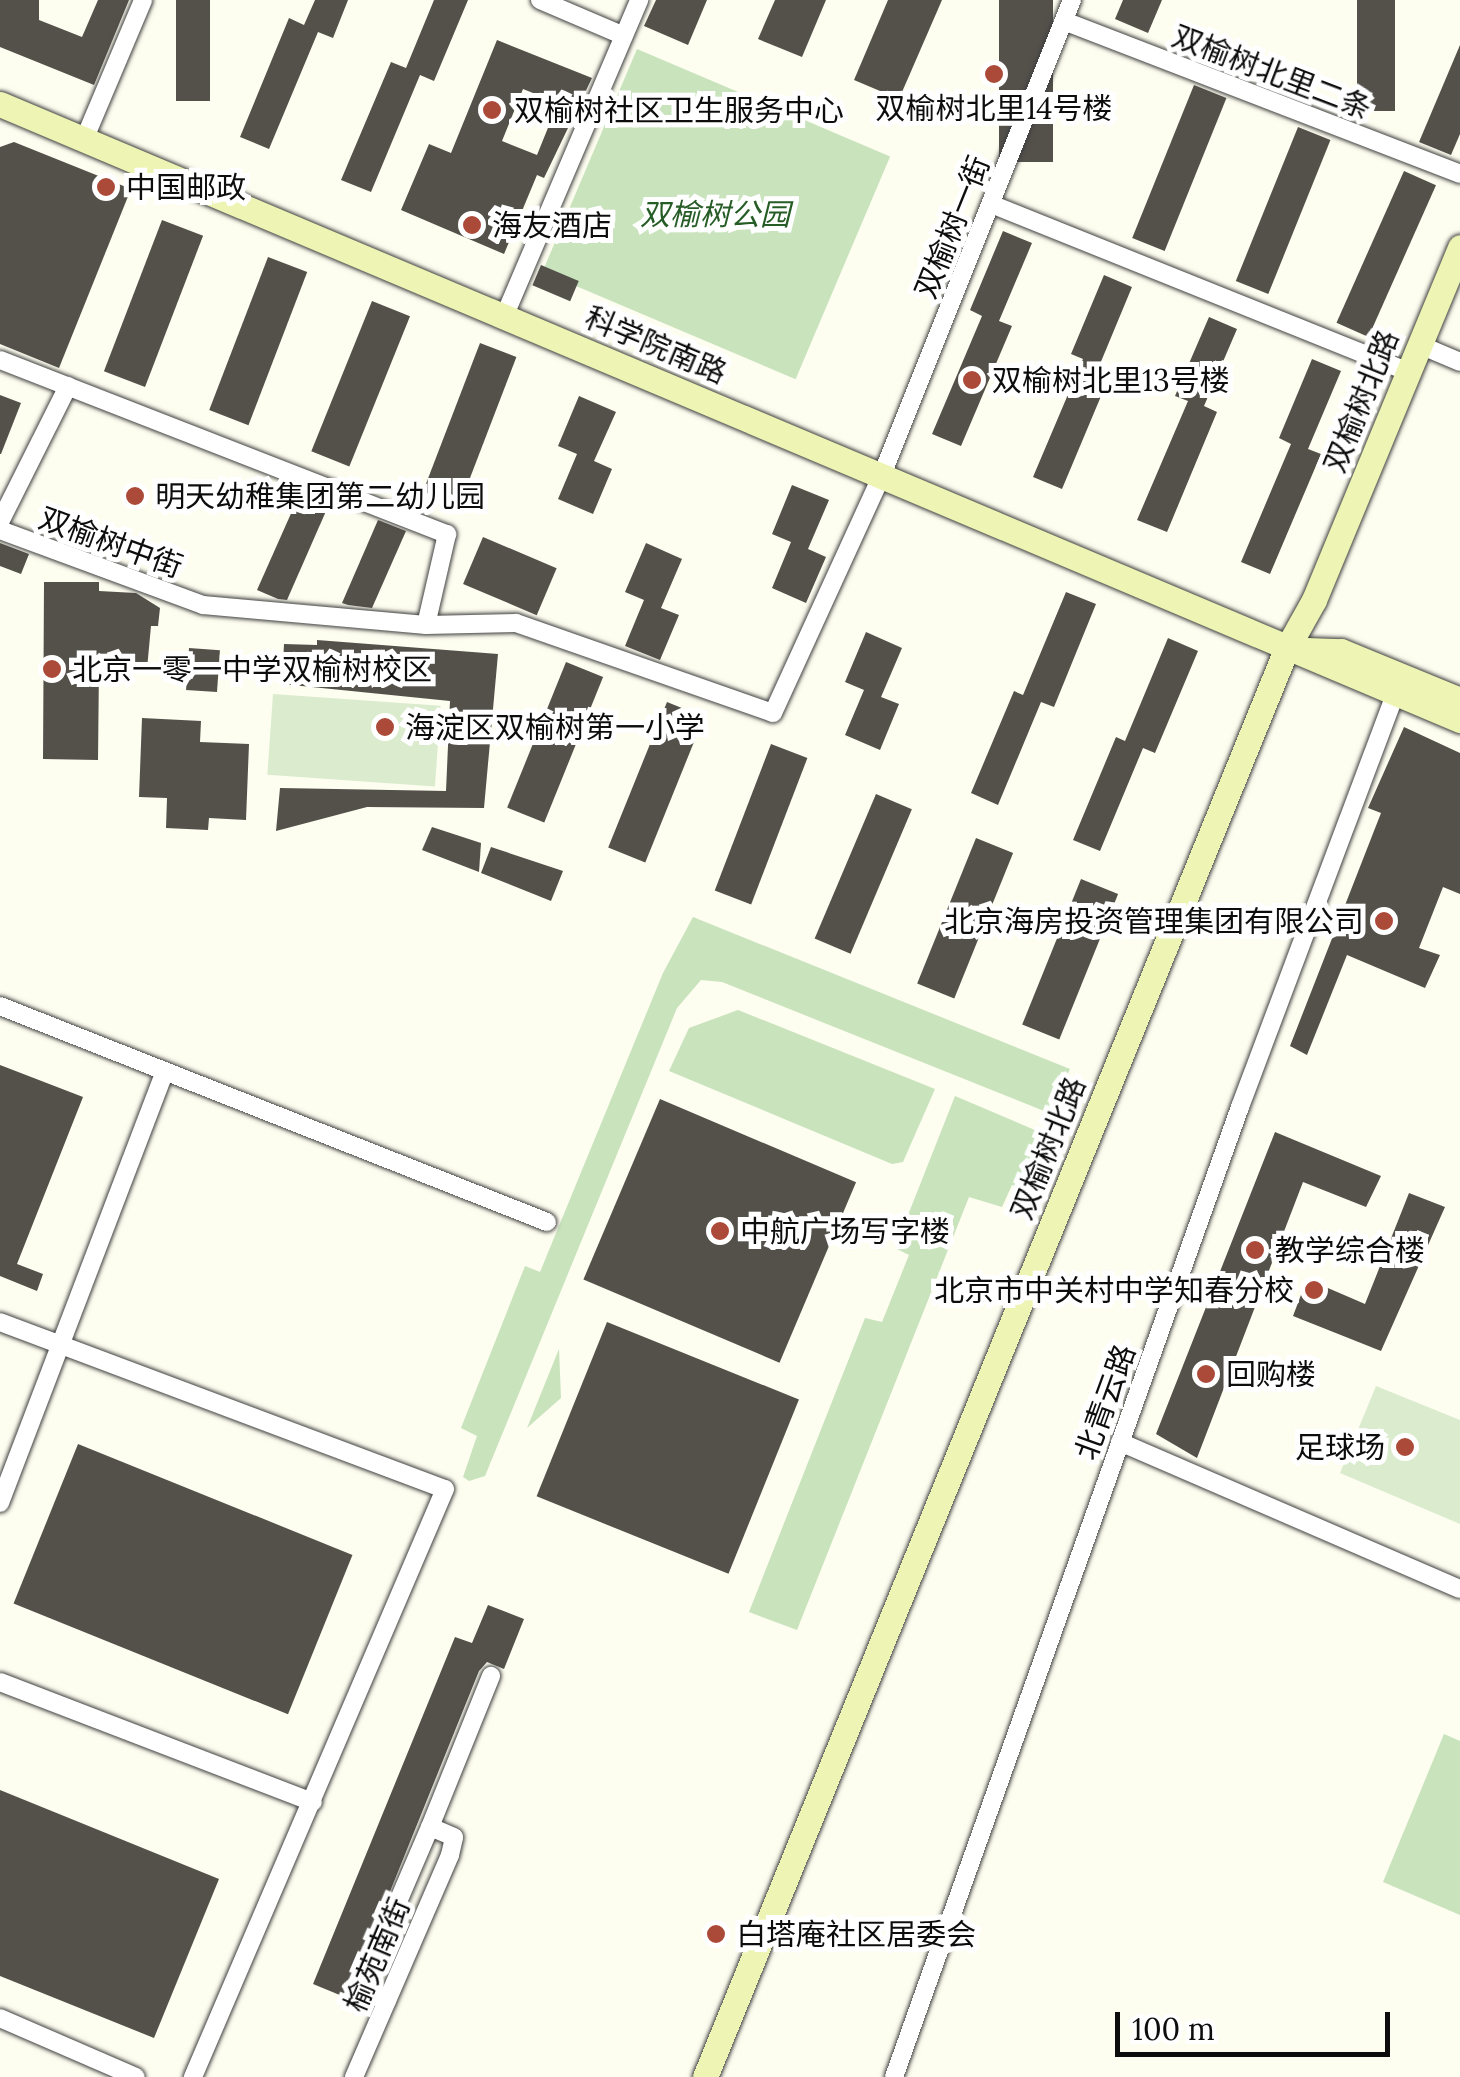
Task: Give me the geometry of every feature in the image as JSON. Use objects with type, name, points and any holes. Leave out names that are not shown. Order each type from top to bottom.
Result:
[{"type":"street","points":[[84,140],[143,0]]},
{"type":"street","points":[[540,0],[624,36]]},
{"type":"street","points":[[504,316],[639,0]]},
{"type":"street","name":"双榆树一街","points":[[426,625],[516,622],[773,713],[882,475],[1072,0]]},
{"type":"street","name":"双榆树北里二条","points":[[1064,22],[1460,174]]},
{"type":"street","name":"科学院南路","points":[[0,104],[882,475],[1286,650],[1460,720]]},
{"type":"street","points":[[991,204],[1408,372]]},
{"type":"street","name":"双榆树北路","points":[[705,2077],[1286,650],[1314,600],[1460,247]]},
{"type":"street","points":[[1420,345],[1460,362]]},
{"type":"street","points":[[0,360],[447,534],[426,625]]},
{"type":"street","points":[[0,522],[68,386]]},
{"type":"street","name":"双榆树中街","points":[[0,530],[203,605],[426,625]]},
{"type":"street","name":"科学院南路","points":[[1286,650],[1341,651],[1460,700]]},
{"type":"street","name":"北青云路","points":[[894,2077],[1120,1442],[1396,693]]},
{"type":"street","points":[[0,1006],[547,1222]]},
{"type":"street","points":[[0,1503],[164,1073]]},
{"type":"street","points":[[0,1322],[444,1489],[193,2077]]},
{"type":"street","points":[[1120,1442],[1460,1589]]},
{"type":"street","points":[[387,2001],[360,1990],[492,1676]]},
{"type":"street","points":[[0,1682],[313,1802]]},
{"type":"street","name":"榆苑南街","points":[[354,2077],[450,1855],[454,1837],[430,1827]]},
{"type":"street","points":[[0,2018],[136,2077]]},
{"type":"green space","name":"双榆树公园","points":[[637,49],[890,156],[796,379],[542,272]]},
{"type":"green space","points":[[273,694],[441,706],[435,787],[267,775]]},
{"type":"green space","points":[[693,917],[1070,1069],[1067,1076],[1079,1082],[1064,1119],[722,982],[701,980],[677,1008],[485,1476],[469,1481],[463,1477],[477,1436],[461,1428],[525,1266],[540,1272],[663,973]]},
{"type":"green space","points":[[738,1010],[935,1089],[903,1162],[892,1164],[669,1071],[689,1028]]},
{"type":"green space","points":[[955,1096],[1056,1139],[1037,1192],[1012,1185],[1002,1207],[969,1197],[797,1630],[749,1612],[865,1318],[882,1322],[909,1255],[895,1248]]},
{"type":"green space","points":[[559,1349],[561,1398],[527,1428]]},
{"type":"green space","name":"足球场","points":[[1376,1386],[1460,1420],[1460,1524],[1340,1473]]},
{"type":"green space","points":[[1444,1734],[1460,1741],[1460,1915],[1383,1882]]},
{"type":"building","points":[[0,0],[39,0],[39,20],[82,37],[98,0],[129,0],[94,85],[0,47]]},
{"type":"building","points":[[176,0],[210,0],[210,101],[176,101]]},
{"type":"building","points":[[315,0],[348,0],[333,38],[318,32],[269,149],[240,137],[289,18],[304,25]]},
{"type":"building","points":[[434,0],[468,0],[434,81],[420,75],[371,192],[341,180],[391,62],[406,68]]},
{"type":"building","points":[[656,0],[707,0],[688,45],[644,26]]},
{"type":"building","points":[[775,0],[826,0],[802,57],[758,39]]},
{"type":"building","points":[[888,0],[942,0],[899,99],[854,80]]},
{"type":"building","points":[[999,0],[1053,0],[1053,162],[999,162]]},
{"type":"building","points":[[1123,0],[1162,0],[1148,33],[1115,19]]},
{"type":"building","points":[[1357,0],[1395,0],[1395,111],[1357,111]]},
{"type":"building","points":[[497,40],[592,78],[544,178],[537,175],[504,254],[401,210],[429,144],[451,153]],"holes":[[[523,89],[558,103],[537,155],[502,141]]]},
{"type":"building","points":[[1460,45],[1460,134],[1451,155],[1419,142]]},
{"type":"building","points":[[1194,85],[1226,98],[1165,251],[1132,238]]},
{"type":"building","points":[[1298,127],[1330,140],[1268,294],[1236,281]]},
{"type":"building","points":[[14,142],[131,189],[59,368],[0,344],[0,147]]},
{"type":"building","points":[[1404,171],[1436,185],[1368,337],[1336,323]]},
{"type":"building","points":[[162,220],[203,236],[145,387],[104,371]]},
{"type":"building","name":"双榆树北里13号楼","points":[[1003,231],[1032,243],[999,321],[1012,326],[961,446],[932,434],[982,316],[970,310]]},
{"type":"building","points":[[268,257],[307,272],[248,425],[209,410]]},
{"type":"building","points":[[541,265],[579,281],[570,301],[532,285]]},
{"type":"building","points":[[1104,275],[1132,287],[1100,364],[1112,370],[1062,489],[1033,477],[1083,359],[1071,354]]},
{"type":"building","points":[[372,301],[410,316],[349,467],[311,451]]},
{"type":"building","points":[[1209,317],[1237,329],[1204,406],[1217,412],[1167,532],[1137,520],[1188,401],[1175,396]]},
{"type":"building","points":[[480,343],[516,357],[459,505],[423,491]]},
{"type":"building","points":[[1312,359],[1341,371],[1308,449],[1321,454],[1270,574],[1241,562],[1291,444],[1279,438]]},
{"type":"building","points":[[0,395],[21,403],[1,454],[0,454]]},
{"type":"building","points":[[579,396],[616,412],[594,461],[612,469],[593,514],[558,499],[577,454],[558,446]]},
{"type":"building","points":[[792,485],[829,500],[808,549],[826,557],[806,603],[772,588],[791,542],[772,534]]},
{"type":"building","points":[[301,491],[330,502],[287,600],[278,599],[257,590]]},
{"type":"building","points":[[378,520],[406,531],[372,608],[342,603]]},
{"type":"building","points":[[483,537],[557,568],[537,615],[463,584]]},
{"type":"building","points":[[0,543],[29,554],[21,574],[0,566]]},
{"type":"building","points":[[646,543],[682,559],[661,608],[679,615],[660,660],[625,646],[644,600],[625,592]]},
{"type":"building","points":[[44,582],[99,582],[99,591],[136,593],[160,608],[158,626],[151,626],[147,669],[99,666],[98,760],[43,759]]},
{"type":"building","points":[[1066,592],[1096,604],[1054,707],[1041,702],[998,805],[971,793],[1014,691],[1023,695]]},
{"type":"building","points":[[866,632],[902,648],[881,697],[899,704],[880,750],[845,735],[864,690],[845,682]]},
{"type":"building","points":[[1168,638],[1198,651],[1155,753],[1143,748],[1100,851],[1073,840],[1116,737],[1125,741]]},
{"type":"building","points":[[317,640],[498,654],[484,808],[367,807],[276,831],[280,788],[446,791],[450,701],[282,684],[284,644],[317,645]]},
{"type":"building","points":[[189,648],[220,650],[217,692],[186,690]]},
{"type":"building","points":[[566,662],[603,677],[544,823],[507,808]]},
{"type":"building","points":[[667,702],[704,717],[645,863],[608,848]]},
{"type":"building","points":[[142,718],[201,721],[200,742],[249,744],[246,820],[209,818],[208,830],[166,828],[167,798],[139,797]]},
{"type":"building","name":"北京海房投资管理集团有限公司","points":[[1404,727],[1460,753],[1460,894],[1443,887],[1419,948],[1440,955],[1425,988],[1347,955],[1307,1055],[1290,1046],[1381,813],[1368,808]]},
{"type":"building","points":[[771,744],[807,758],[751,905],[715,891]]},
{"type":"building","points":[[876,794],[912,809],[851,954],[815,939]]},
{"type":"building","points":[[432,827],[481,843],[479,872],[422,850]]},
{"type":"building","points":[[976,838],[1013,853],[954,999],[917,984]]},
{"type":"building","points":[[491,847],[563,871],[551,901],[481,873]]},
{"type":"building","points":[[1081,879],[1118,894],[1059,1040],[1022,1025]]},
{"type":"building","points":[[0,1065],[83,1097],[17,1264],[43,1274],[37,1291],[0,1276]]},
{"type":"building","name":"中航广场写字楼","points":[[660,1099],[856,1182],[779,1363],[583,1279]]},
{"type":"building","points":[[1275,1132],[1381,1176],[1366,1207],[1303,1182],[1197,1458],[1156,1434]]},
{"type":"building","points":[[1409,1193],[1445,1207],[1381,1351],[1293,1316],[1307,1279],[1365,1304]]},
{"type":"building","points":[[607,1322],[799,1400],[729,1574],[537,1496]]},
{"type":"building","points":[[78,1444],[352,1555],[288,1714],[14,1603]]},
{"type":"building","points":[[488,1605],[524,1619],[504,1669],[487,1662],[479,1671],[347,1998],[313,1984],[455,1637],[472,1643]]},
{"type":"building","points":[[0,1790],[219,1879],[154,2038],[0,1976]]},
{"type":"place","name":"双榆树北里14号楼","points":[[994,74]]},
{"type":"place","name":"双榆树社区卫生服务中心","points":[[492,110]]},
{"type":"place","name":"中国邮政","points":[[106,187]]},
{"type":"place","name":"海友酒店","points":[[472,225]]},
{"type":"place","name":"双榆树北里13号楼","points":[[972,380]]},
{"type":"place","name":"明天幼稚集团第二幼儿园","points":[[135,496]]},
{"type":"place","name":"北京一零一中学双榆树校区","points":[[52,669]]},
{"type":"place","name":"海淀区双榆树第一小学","points":[[385,727]]},
{"type":"place","name":"北京海房投资管理集团有限公司","points":[[1384,921]]},
{"type":"place","name":"中航广场写字楼","points":[[720,1231]]},
{"type":"place","name":"教学综合楼","points":[[1255,1250]]},
{"type":"place","name":"北京市中关村中学知春分校","points":[[1314,1290]]},
{"type":"place","name":"回购楼","points":[[1206,1374]]},
{"type":"place","name":"足球场","points":[[1405,1447]]},
{"type":"place","name":"白塔庵社区居委会","points":[[716,1934]]}]
